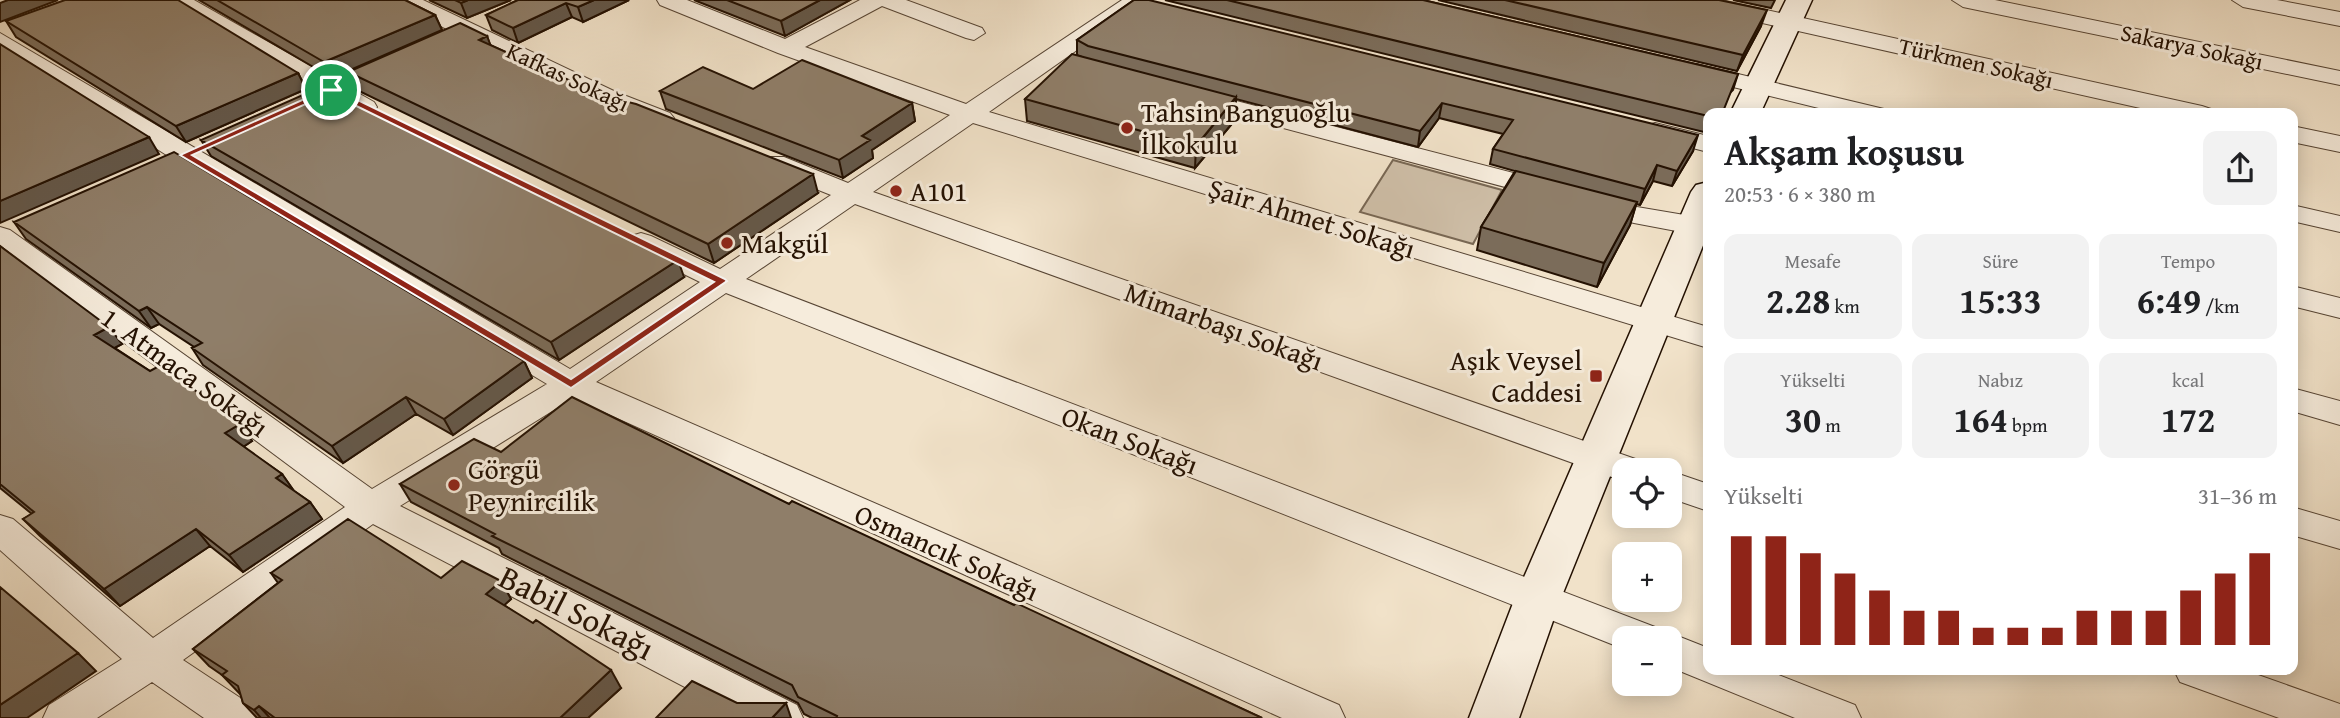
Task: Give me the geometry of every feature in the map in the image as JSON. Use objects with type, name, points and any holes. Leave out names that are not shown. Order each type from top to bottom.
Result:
[{"type":"main road","points":[[1748,108],[1795,11]]},
{"type":"main road","points":[[1616,458],[1653,321],[1703,214]]},
{"type":"main road","points":[[1494,718],[1538,598],[1612,468]]},
{"type":"street","points":[[178,0],[331,90],[392,120]]},
{"type":"street","name":"Kafkas Sokağı","points":[[405,0],[607,97],[684,127]]},
{"type":"street","name":"Şair Ahmet Sokağı","points":[[668,0],[786,48],[970,114],[1703,336]]},
{"type":"street","points":[[786,48],[877,0]]},
{"type":"street","points":[[886,0],[974,33]]},
{"type":"street","name":"Türkmen Sokağı","points":[[1691,0],[1795,11],[2179,108]]},
{"type":"street","name":"Sakarya Sokağı","points":[[1962,0],[2340,78]]},
{"type":"street","points":[[2243,0],[2340,19]]},
{"type":"street","points":[[63,718],[152,662],[371,507],[571,384],[970,114],[1064,63],[1140,3]]},
{"type":"street","points":[[442,41],[500,15]]},
{"type":"street","name":"Osmancık Sokağı","points":[[4,33],[185,155],[571,384],[1325,718]]},
{"type":"street","points":[[1670,64],[1850,108]]},
{"type":"street","points":[[306,101],[355,79]]},
{"type":"street","points":[[1171,91],[1634,215],[1703,214]]},
{"type":"street","points":[[1628,124],[1703,143]]},
{"type":"street","points":[[2298,135],[2340,144]]},
{"type":"street","points":[[749,153],[852,194]]},
{"type":"street","name":"Mimarbaşı Sokağı","points":[[852,194],[1612,463]]},
{"type":"street","points":[[2298,214],[2340,224]]},
{"type":"street","name":"Okan Sokağı","points":[[624,233],[722,281],[1612,627]]},
{"type":"street","name":"1. Atmaca Sokağı","points":[[6,234],[371,507]]},
{"type":"street","points":[[2298,298],[2340,308]]},
{"type":"street","points":[[2298,401],[2340,413]]},
{"type":"street","points":[[1682,488],[1703,496]]},
{"type":"street","name":"Babil Sokağı","points":[[371,507],[783,718]]},
{"type":"street","points":[[2298,523],[2340,536]]},
{"type":"street","points":[[0,529],[152,662],[237,718]]},
{"type":"street","points":[[1682,655],[1703,663]]},
{"type":"street","points":[[1733,675],[1841,718]]},
{"type":"street","points":[[2208,675],[2329,718]]},
{"type":"shaded area","points":[[1393,160],[1502,190],[1473,244],[1360,212]]},
{"type":"building","points":[[65,0],[178,0],[298,73],[176,126],[6,21]]},
{"type":"building","points":[[217,0],[405,0],[435,15],[324,62]]},
{"type":"building","points":[[518,0],[594,0],[578,7],[566,3],[513,28],[486,15]]},
{"type":"building","points":[[727,0],[820,0],[781,21]]},
{"type":"building","points":[[1134,0],[1149,0],[1698,135],[1677,171],[1657,165],[1645,189],[1493,149],[1513,120],[1442,103],[1420,131],[1088,46],[1077,40]]},
{"type":"building","points":[[1227,0],[1423,0],[1738,74],[1724,108],[1703,108],[1703,115]]},
{"type":"building","points":[[1505,0],[1719,0],[1767,10],[1743,55]]},
{"type":"building","points":[[460,23],[487,36],[479,40],[620,103],[624,101],[636,104],[813,174],[708,244],[348,72]]},
{"type":"building","points":[[0,44],[149,137],[0,201]]},
{"type":"building","points":[[1072,54],[1236,97],[1196,146],[1025,99]]},
{"type":"building","points":[[802,60],[912,103],[862,136],[870,140],[839,160],[660,91],[703,67],[753,89]]},
{"type":"building","points":[[323,86],[678,260],[551,342],[201,140]]},
{"type":"building","points":[[174,152],[524,361],[444,419],[406,397],[332,446],[192,348],[202,343],[147,307],[139,311],[14,222]]},
{"type":"building","points":[[1516,171],[1637,202],[1604,263],[1481,227]]},
{"type":"building","points":[[0,246],[109,327],[94,335],[150,371],[161,365],[240,424],[225,433],[282,474],[276,478],[310,502],[229,555],[196,529],[104,589],[23,519],[34,512],[0,484]]},
{"type":"building","points":[[572,397],[789,504],[792,501],[1262,718],[836,718],[837,716],[798,697],[792,685],[492,536],[495,534],[400,484],[474,439],[501,452]]},
{"type":"building","points":[[348,519],[441,578],[462,561],[501,581],[486,594],[533,623],[536,620],[611,670],[560,718],[275,718],[259,706],[254,710],[243,703],[238,686],[222,675],[227,671],[193,649],[282,580],[271,573]]},
{"type":"building","points":[[0,587],[78,653],[0,705]]},
{"type":"building","points":[[692,681],[737,703],[786,703],[772,718],[656,718]]},
{"type":"place","name":"Tahsin Banguoğlu İlkokulu","points":[[1127,128]]},
{"type":"place","name":"A101","points":[[896,191]]},
{"type":"place","name":"Makgül","points":[[727,243]]},
{"type":"place","name":"Aşık Veysel Caddesi","points":[[1596,376]]},
{"type":"place","name":"Görgü Peynircilik","points":[[454,485]]},
{"type":"route","points":[[331,90],[722,281],[571,384],[185,155],[331,90]]}]
